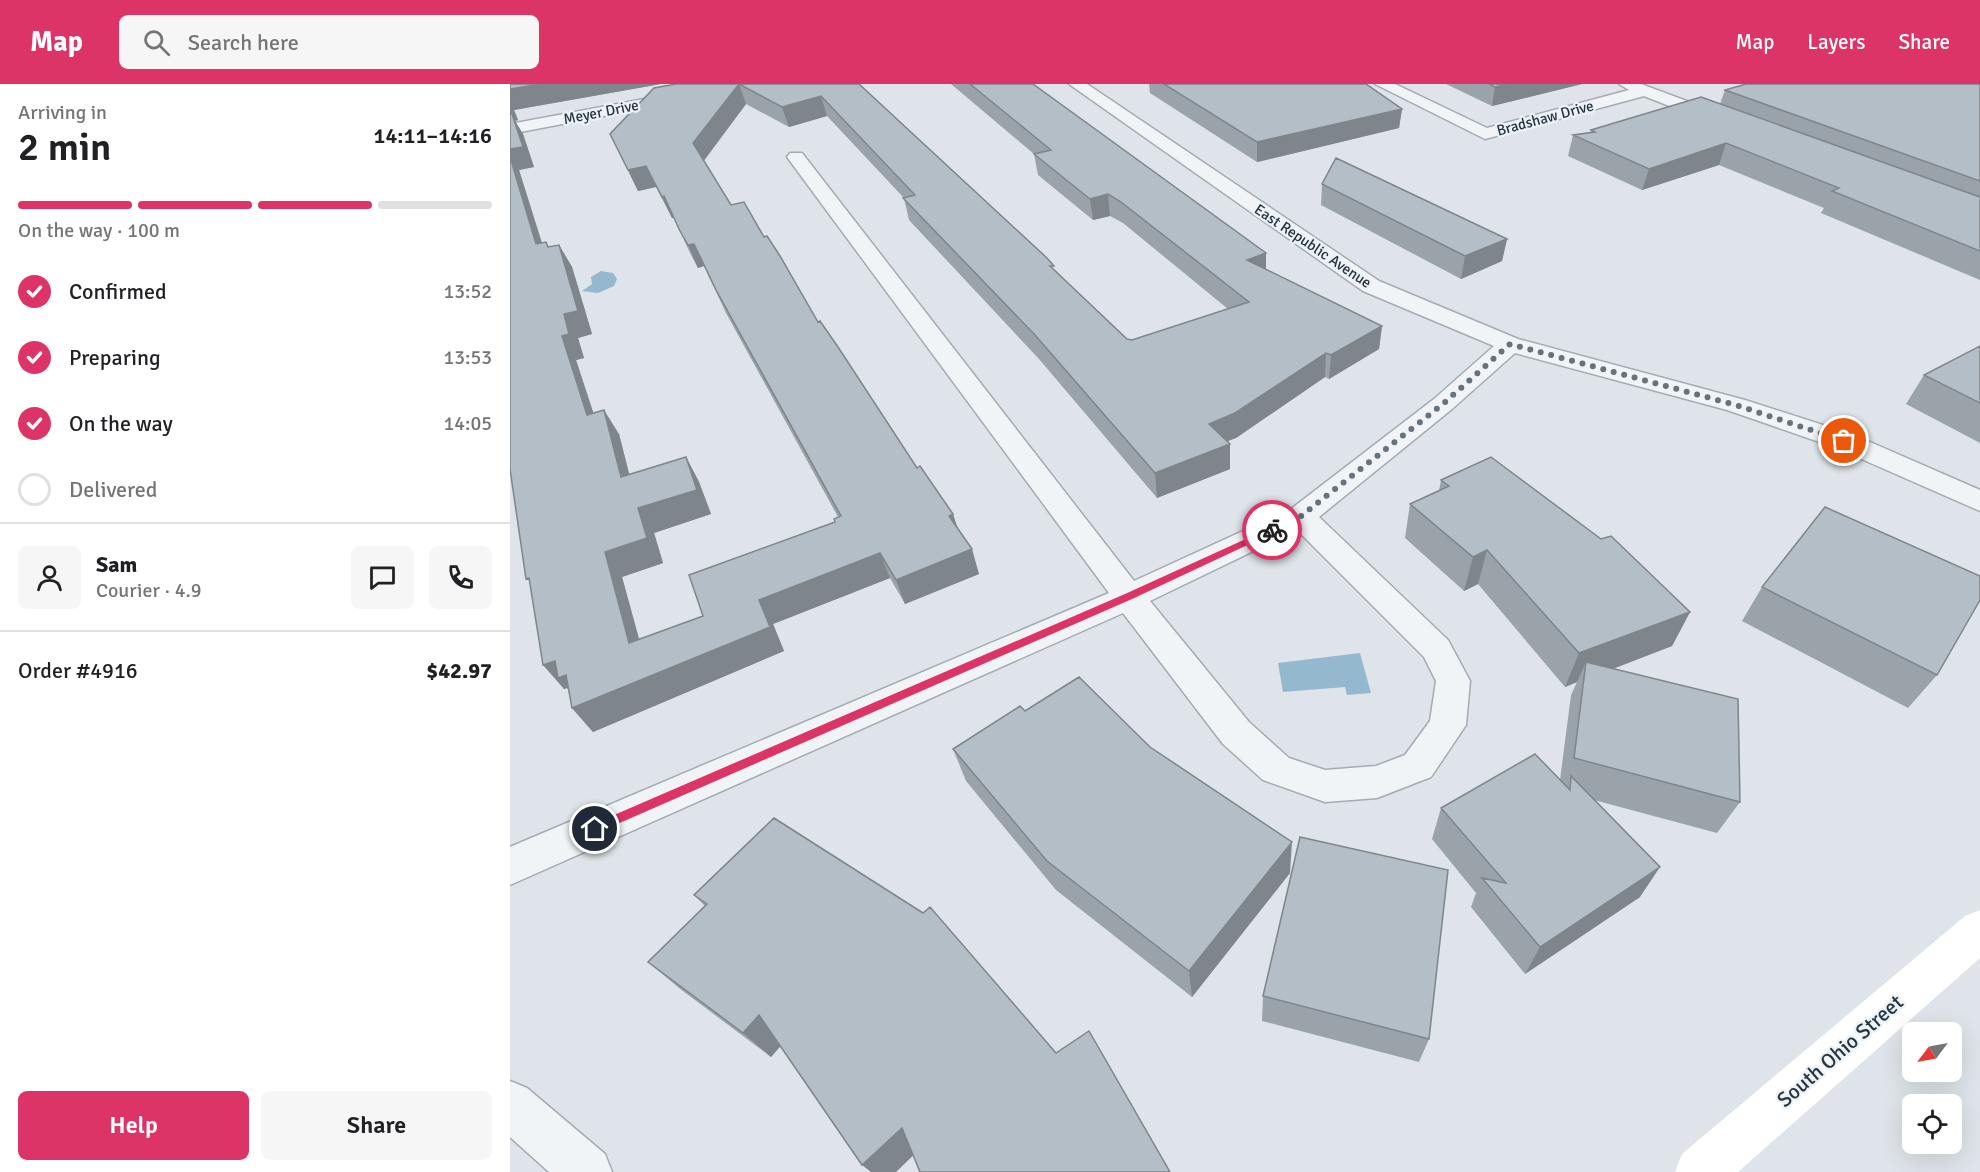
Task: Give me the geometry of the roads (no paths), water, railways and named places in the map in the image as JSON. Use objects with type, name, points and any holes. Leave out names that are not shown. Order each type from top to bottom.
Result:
[{"type":"main road","name":"South Ohio Street","points":[[1700,1172],[1980,930]]},
{"type":"street","name":"Bradshaw Drive","points":[[1383,84],[1485,134],[1636,87]]},
{"type":"street","name":"East Republic Avenue","points":[[1088,86],[1371,286],[1510,344],[1747,408],[1844,441],[1928,476],[1980,502]]},
{"type":"street","points":[[1636,87],[1734,124]]},
{"type":"street","name":"Meyer Drive","points":[[510,129],[695,94]]},
{"type":"street","points":[[796,157],[1129,597],[1236,733],[1276,769],[1325,786],[1377,782],[1418,766],[1448,725],[1453,681],[1436,649],[1301,516]]},
{"type":"street","points":[[510,866],[1129,597],[1301,516],[1443,404],[1510,344]]},
{"type":"street","points":[[510,1105],[587,1172]]},
{"type":"water","points":[[601,271],[613,273],[617,279],[614,286],[598,293],[582,291],[592,284],[591,277]]},
{"type":"water","points":[[1360,653],[1371,693],[1347,695],[1345,687],[1283,692],[1278,663]]}]
